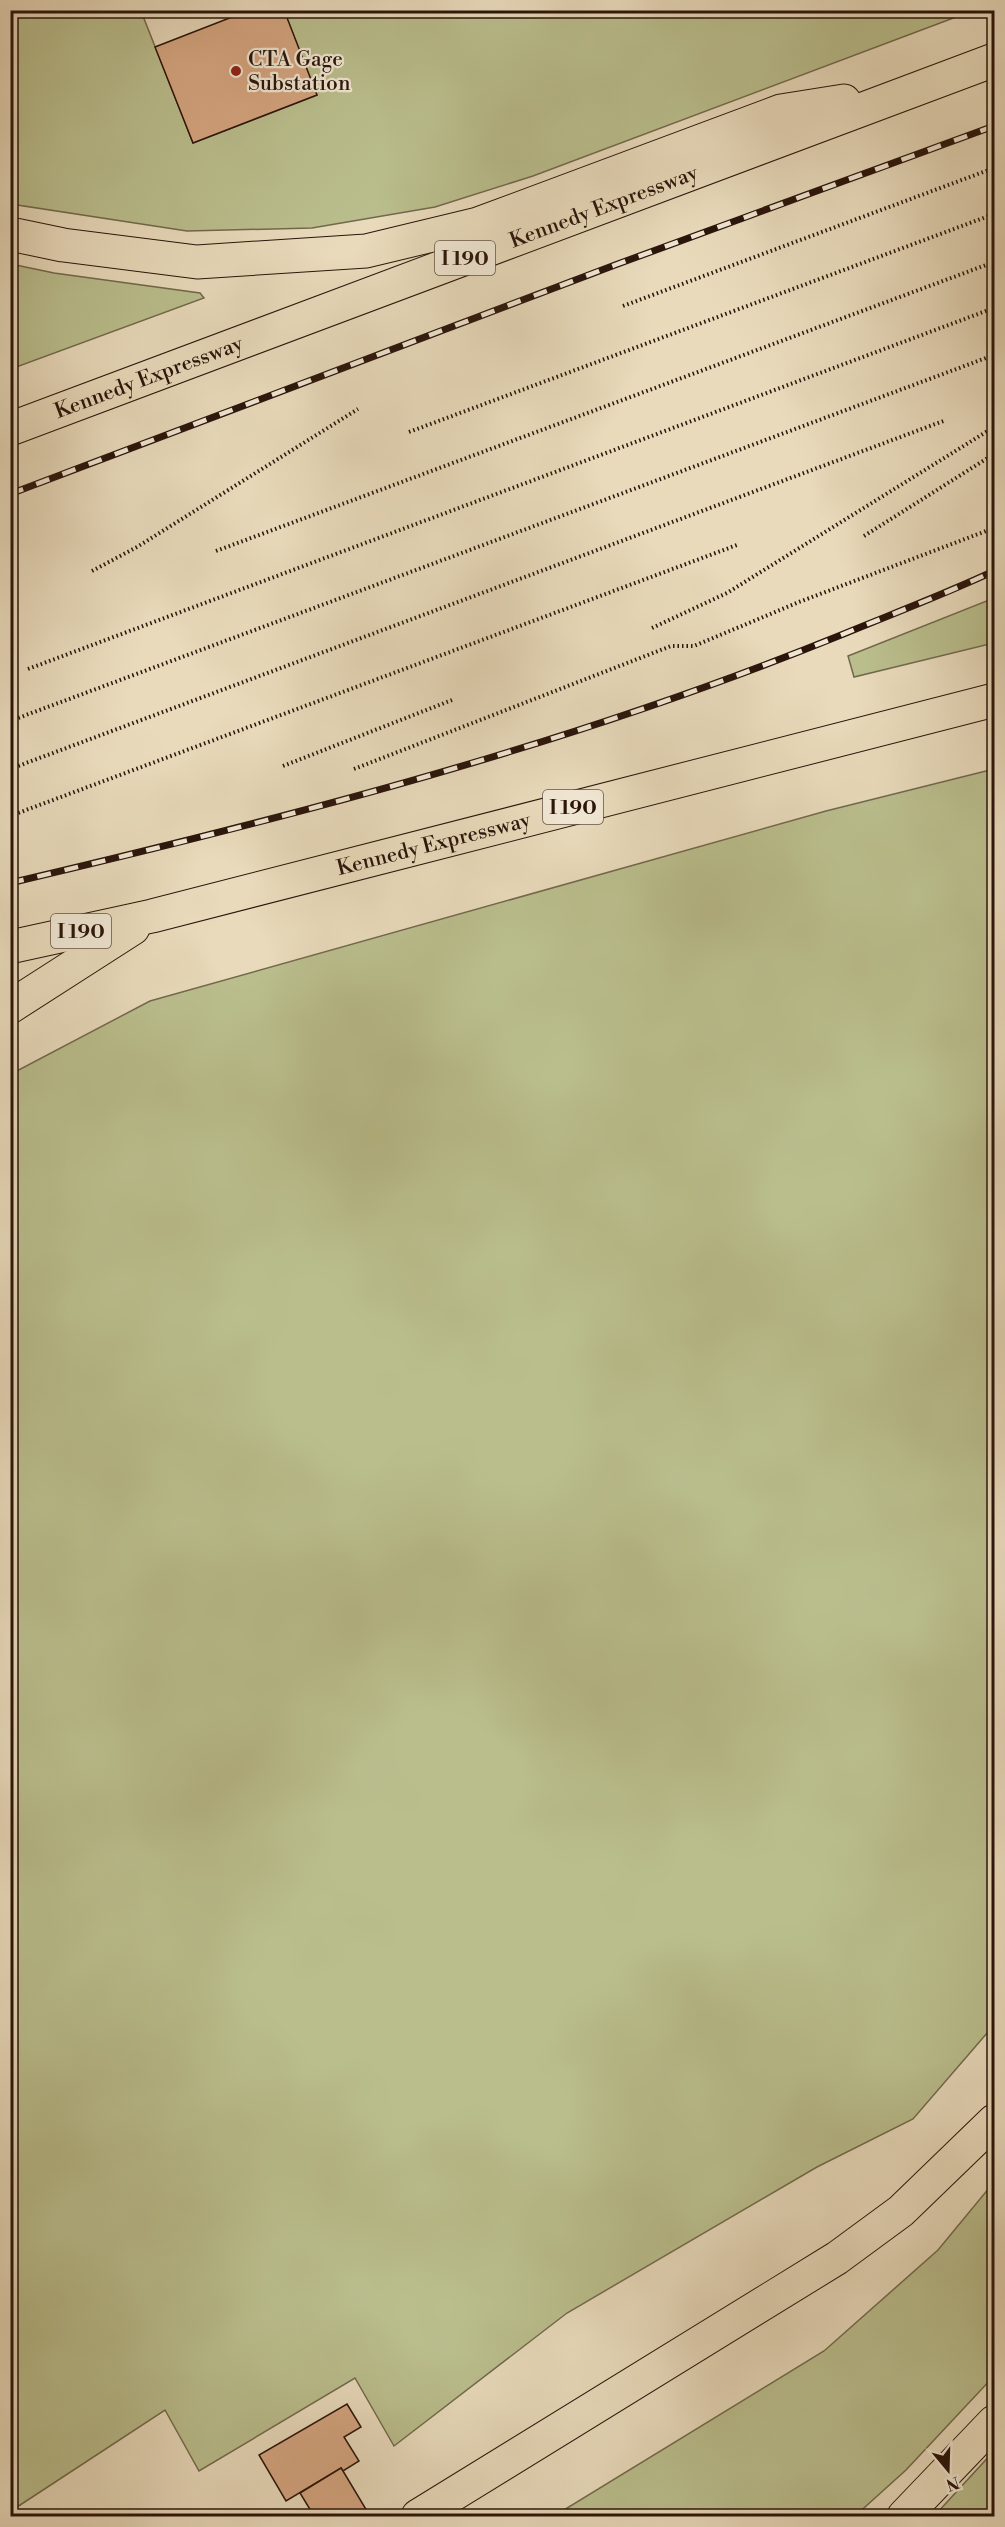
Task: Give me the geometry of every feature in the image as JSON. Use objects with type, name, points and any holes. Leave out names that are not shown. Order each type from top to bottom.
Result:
[{"type":"highway","name":"Kennedy Expressway","points":[[10,429],[994,60]]},
{"type":"highway","points":[[10,234],[63,245],[197,262],[366,251],[477,224],[781,111],[920,88]]},
{"type":"highway","name":"Kennedy Expressway","points":[[10,946],[152,916],[994,700]]},
{"type":"highway","points":[[10,1007],[152,916]]},
{"type":"highway","points":[[418,2517],[837,2258],[901,2211],[994,2121]]},
{"type":"highway","points":[[904,2517],[994,2422]]},
{"type":"path","points":[[623,306],[994,168]]},
{"type":"path","points":[[409,432],[994,214]]},
{"type":"path","points":[[216,552],[994,262]]},
{"type":"path","points":[[28,669],[994,308]]},
{"type":"path","points":[[10,721],[994,355]]},
{"type":"path","points":[[92,571],[137,547],[358,409]]},
{"type":"path","points":[[10,769],[946,420]]},
{"type":"path","points":[[652,628],[727,592],[994,427]]},
{"type":"path","points":[[864,536],[994,454]]},
{"type":"path","points":[[354,768],[671,646],[693,646],[799,602],[994,528]]},
{"type":"path","points":[[10,816],[737,545]]},
{"type":"path","points":[[283,766],[452,700]]},
{"type":"green space","points":[[10,11],[141,11],[193,143],[317,95],[284,11],[972,11],[533,176],[435,207],[312,228],[187,231],[11,204]]},
{"type":"green space","points":[[11,264],[54,273],[200,293],[204,298],[11,369]]},
{"type":"green space","points":[[994,598],[994,643],[854,677],[848,656]]},
{"type":"green space","points":[[994,769],[994,2025],[913,2119],[817,2167],[567,2313],[394,2446],[355,2378],[199,2471],[165,2410],[11,2511],[11,1074],[150,1001],[826,811]]},
{"type":"green space","points":[[994,2182],[994,2376],[906,2470],[855,2516],[554,2516],[824,2351],[938,2250]]},
{"type":"green space","points":[[994,2451],[994,2516],[934,2516],[936,2514]]},
{"type":"building","name":"CTA Gage Substation","points":[[250,10],[284,10],[317,95],[193,143],[155,47]]},
{"type":"building","points":[[347,2404],[361,2427],[344,2437],[359,2461],[343,2471],[341,2468],[286,2501],[259,2455]]},
{"type":"building","points":[[341,2468],[370,2516],[314,2516],[300,2493]]},
{"type":"railway","points":[[10,494],[615,265],[994,126]]},
{"type":"railway","points":[[10,883],[221,832],[535,744],[740,674],[918,604],[994,571]]},
{"type":"place","name":"CTA Gage Substation","points":[[236,71]]}]
